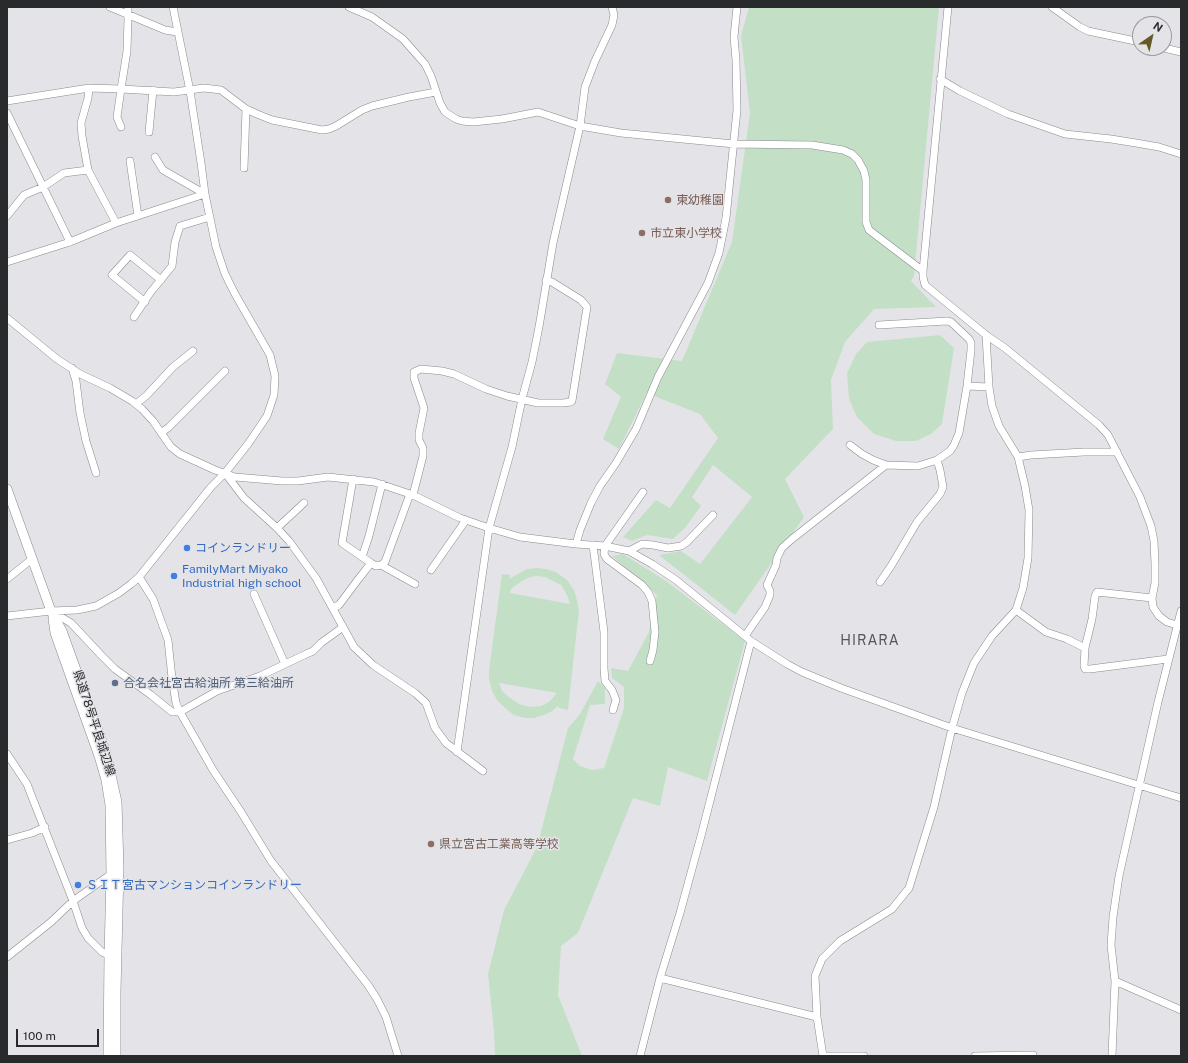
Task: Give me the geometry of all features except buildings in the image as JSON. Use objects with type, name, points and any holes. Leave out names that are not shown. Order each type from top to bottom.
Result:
[{"type":"main road","name":"県道78号平良城辺線","points":[[7,489],[51,611],[55,633],[99,756],[106,780],[110,805],[115,872],[113,957],[108,1056]]},
{"type":"main road","name":"県道78号平良城辺線","points":[[113,957],[116,1056]]},
{"type":"street","points":[[110,7],[128,10],[165,30],[177,32]]},
{"type":"street","points":[[7,616],[51,611],[77,610],[96,606],[119,593],[139,577],[211,487],[225,473],[248,444],[267,416],[274,395],[275,376],[270,355],[225,274],[216,247],[205,194],[200,151],[190,91],[173,7]]},
{"type":"street","points":[[349,7],[372,17],[403,39],[425,64],[432,76],[436,92],[445,112],[462,121],[473,122],[502,119],[538,112],[580,126],[621,133],[734,144],[812,145],[843,150],[852,154],[858,160],[864,171],[866,180],[866,222],[869,230],[923,271]]},
{"type":"street","points":[[457,752],[489,528],[512,447],[522,399],[532,362],[553,244],[580,126],[585,88],[595,61],[612,24],[614,15],[612,7]]},
{"type":"street","points":[[576,544],[591,503],[636,429],[658,377],[697,305],[714,268],[723,236],[726,218],[737,110],[734,36],[737,7]]},
{"type":"street","points":[[948,7],[940,79],[923,277],[926,284],[986,335],[1005,348],[1099,425],[1108,435],[1140,496],[1151,526],[1154,541],[1155,564],[1155,583],[1152,598],[1153,607],[1159,616],[1167,622],[1177,625]]},
{"type":"street","points":[[1052,7],[1088,31],[1132,40]]},
{"type":"street","points":[[121,127],[117,117],[127,51],[128,10]]},
{"type":"street","points":[[940,79],[960,91],[1008,114],[1065,134],[1136,143],[1159,147],[1181,154]]},
{"type":"street","points":[[7,101],[89,88],[174,92],[204,88],[220,90],[246,109],[272,120],[322,130],[336,126],[362,110],[372,106],[436,92]]},
{"type":"street","points":[[89,88],[88,98],[81,123],[88,170],[116,223]]},
{"type":"street","points":[[149,132],[153,90]]},
{"type":"street","points":[[244,168],[246,109]]},
{"type":"street","points":[[7,113],[70,242]]},
{"type":"street","points":[[155,157],[163,170],[205,194]]},
{"type":"street","points":[[130,160],[138,216]]},
{"type":"street","points":[[7,216],[24,195],[44,187],[64,173],[88,170]]},
{"type":"street","points":[[7,262],[70,242],[116,223],[205,194]]},
{"type":"street","points":[[134,317],[150,293],[172,266],[180,226],[210,217]]},
{"type":"street","points":[[145,302],[112,275],[130,255],[161,280]]},
{"type":"street","points":[[381,566],[384,562],[411,494],[424,456],[423,448],[419,440],[419,433],[424,408],[414,378],[414,372],[422,369],[454,374],[486,389],[538,403],[568,403],[572,401],[587,307],[581,300],[552,282],[546,280]]},
{"type":"street","points":[[7,318],[47,352],[80,374],[136,404],[153,421],[171,447],[180,454],[215,470],[235,477],[282,481],[298,481],[328,477],[374,482],[411,494],[466,520],[520,537],[605,546],[629,551],[676,580],[751,641],[802,672],[840,688],[952,728],[1045,757],[1140,784],[1181,798]]},
{"type":"street","points":[[850,445],[862,454],[886,465],[918,466],[937,460],[950,451],[959,433],[971,350],[971,343],[969,339],[951,322],[947,321],[879,325]]},
{"type":"street","points":[[962,332],[971,322]]},
{"type":"street","points":[[864,1056],[823,1056],[817,1016],[815,976],[822,959],[840,941],[892,909],[909,888],[934,807],[952,728],[962,693],[974,663],[992,636],[1016,610],[1028,558],[1029,510],[1025,486],[1018,457],[999,426],[992,406],[989,387],[986,335]]},
{"type":"street","points":[[136,404],[147,395],[173,367],[193,351]]},
{"type":"street","points":[[72,368],[76,382],[80,414],[86,441],[96,473]]},
{"type":"street","points":[[161,433],[169,427],[225,371]]},
{"type":"street","points":[[967,386],[989,387]]},
{"type":"street","points":[[1018,457],[1084,452],[1117,452]]},
{"type":"street","points":[[880,582],[917,522],[940,494],[942,487],[937,460]]},
{"type":"street","points":[[745,636],[765,607],[770,595],[767,585],[782,548],[886,465]]},
{"type":"street","points":[[225,473],[244,498],[289,541],[316,578],[354,647],[373,665],[415,693],[426,704],[435,728],[446,743],[483,771]]},
{"type":"street","points":[[353,479],[342,543],[376,566],[381,566],[415,584]]},
{"type":"street","points":[[362,557],[369,536],[382,484]]},
{"type":"street","points":[[643,492],[605,546],[604,554],[607,559],[642,585],[650,596],[652,601],[655,632],[650,661]]},
{"type":"street","points":[[277,528],[304,503]]},
{"type":"street","points":[[629,551],[642,544],[668,548],[681,546],[714,515]]},
{"type":"street","points":[[431,570],[466,520]]},
{"type":"street","points":[[593,545],[604,632],[605,681],[612,690],[616,700],[613,710]]},
{"type":"street","points":[[7,579],[32,559]]},
{"type":"street","points":[[333,608],[339,605],[371,563]]},
{"type":"street","points":[[139,577],[153,599],[168,640],[176,703],[180,712],[213,770],[271,861],[368,985],[377,999],[386,1018],[398,1056]]},
{"type":"street","points":[[1152,598],[1097,592],[1085,648],[1084,666],[1085,669],[1090,669],[1168,660]]},
{"type":"street","points":[[254,594],[285,664]]},
{"type":"street","points":[[1016,610],[1046,632],[1067,639],[1085,648]]},
{"type":"street","points":[[1112,1056],[1115,981],[1111,945],[1113,916],[1122,864],[1168,660],[1178,634],[1177,625],[1181,610]]},
{"type":"street","points":[[51,611],[71,623],[115,669],[172,712],[180,712],[217,691],[260,676],[313,651],[321,643],[343,627]]},
{"type":"street","points":[[640,1056],[660,978],[689,882],[751,641]]},
{"type":"street","points":[[7,754],[27,784],[73,901],[82,928],[88,938],[102,952],[113,957]]},
{"type":"street","points":[[7,840],[45,828]]},
{"type":"street","points":[[7,957],[51,922],[73,901],[115,872]]},
{"type":"street","points":[[660,978],[817,1016]]},
{"type":"street","points":[[1115,981],[1181,1010]]},
{"type":"street","points":[[975,1056],[1033,1055]]},
{"type":"green space","points":[[749,7],[939,7],[914,276],[911,281],[936,307],[874,309],[845,342],[831,380],[833,429],[785,479],[804,517],[735,615],[659,555],[681,551],[700,564],[752,497],[713,465],[692,497],[701,506],[685,528],[673,539],[647,535],[632,541],[623,537],[656,500],[670,508],[718,438],[700,414],[647,392],[619,449],[603,439],[621,397],[605,384],[617,353],[682,361],[732,242],[750,113],[741,36]]},
{"type":"green space","points":[[940,335],[954,348],[942,424],[931,434],[916,441],[896,441],[874,434],[857,417],[849,399],[847,373],[856,354],[867,342]]},
{"type":"green space","points":[[623,554],[666,581],[745,641],[707,781],[668,767],[660,806],[633,798],[578,933],[561,946],[558,995],[582,1056],[495,1056],[488,974],[504,910],[537,847],[568,728],[580,714],[598,681],[605,688],[605,704],[590,705],[573,759],[580,766],[592,770],[604,768],[624,708],[624,687],[612,678],[611,668],[628,671],[649,632],[657,595],[612,556]]},
{"type":"green space","points":[[527,569],[546,569],[556,572],[567,580],[575,592],[579,610],[568,710],[559,708],[558,706],[544,715],[534,718],[525,718],[514,715],[506,709],[497,700],[492,691],[489,679],[502,574],[510,575],[509,579]],"holes":[[[536,576],[545,577],[561,585],[570,604],[510,593],[511,589],[519,583]],[[499,683],[557,693],[549,702],[541,706],[530,707],[519,704],[510,698],[502,691]]]},
{"type":"place","name":"東幼稚園","points":[[668,200]]},
{"type":"place","name":"市立東小学校","points":[[642,233]]},
{"type":"place","name":"コインランドリー","points":[[187,548]]},
{"type":"place","name":"FamilyMart Miyako Industrial high school","points":[[174,576]]},
{"type":"place","name":"合名会社宮古給油所 第三給油所","points":[[115,683]]},
{"type":"place","name":"県立宮古工業高等学校","points":[[431,844]]},
{"type":"place","name":"ＳＩＴ宮古マンションコインランドリー","points":[[78,885]]},
{"type":"district","name":"HIRARA","points":[[870,641]]}]
